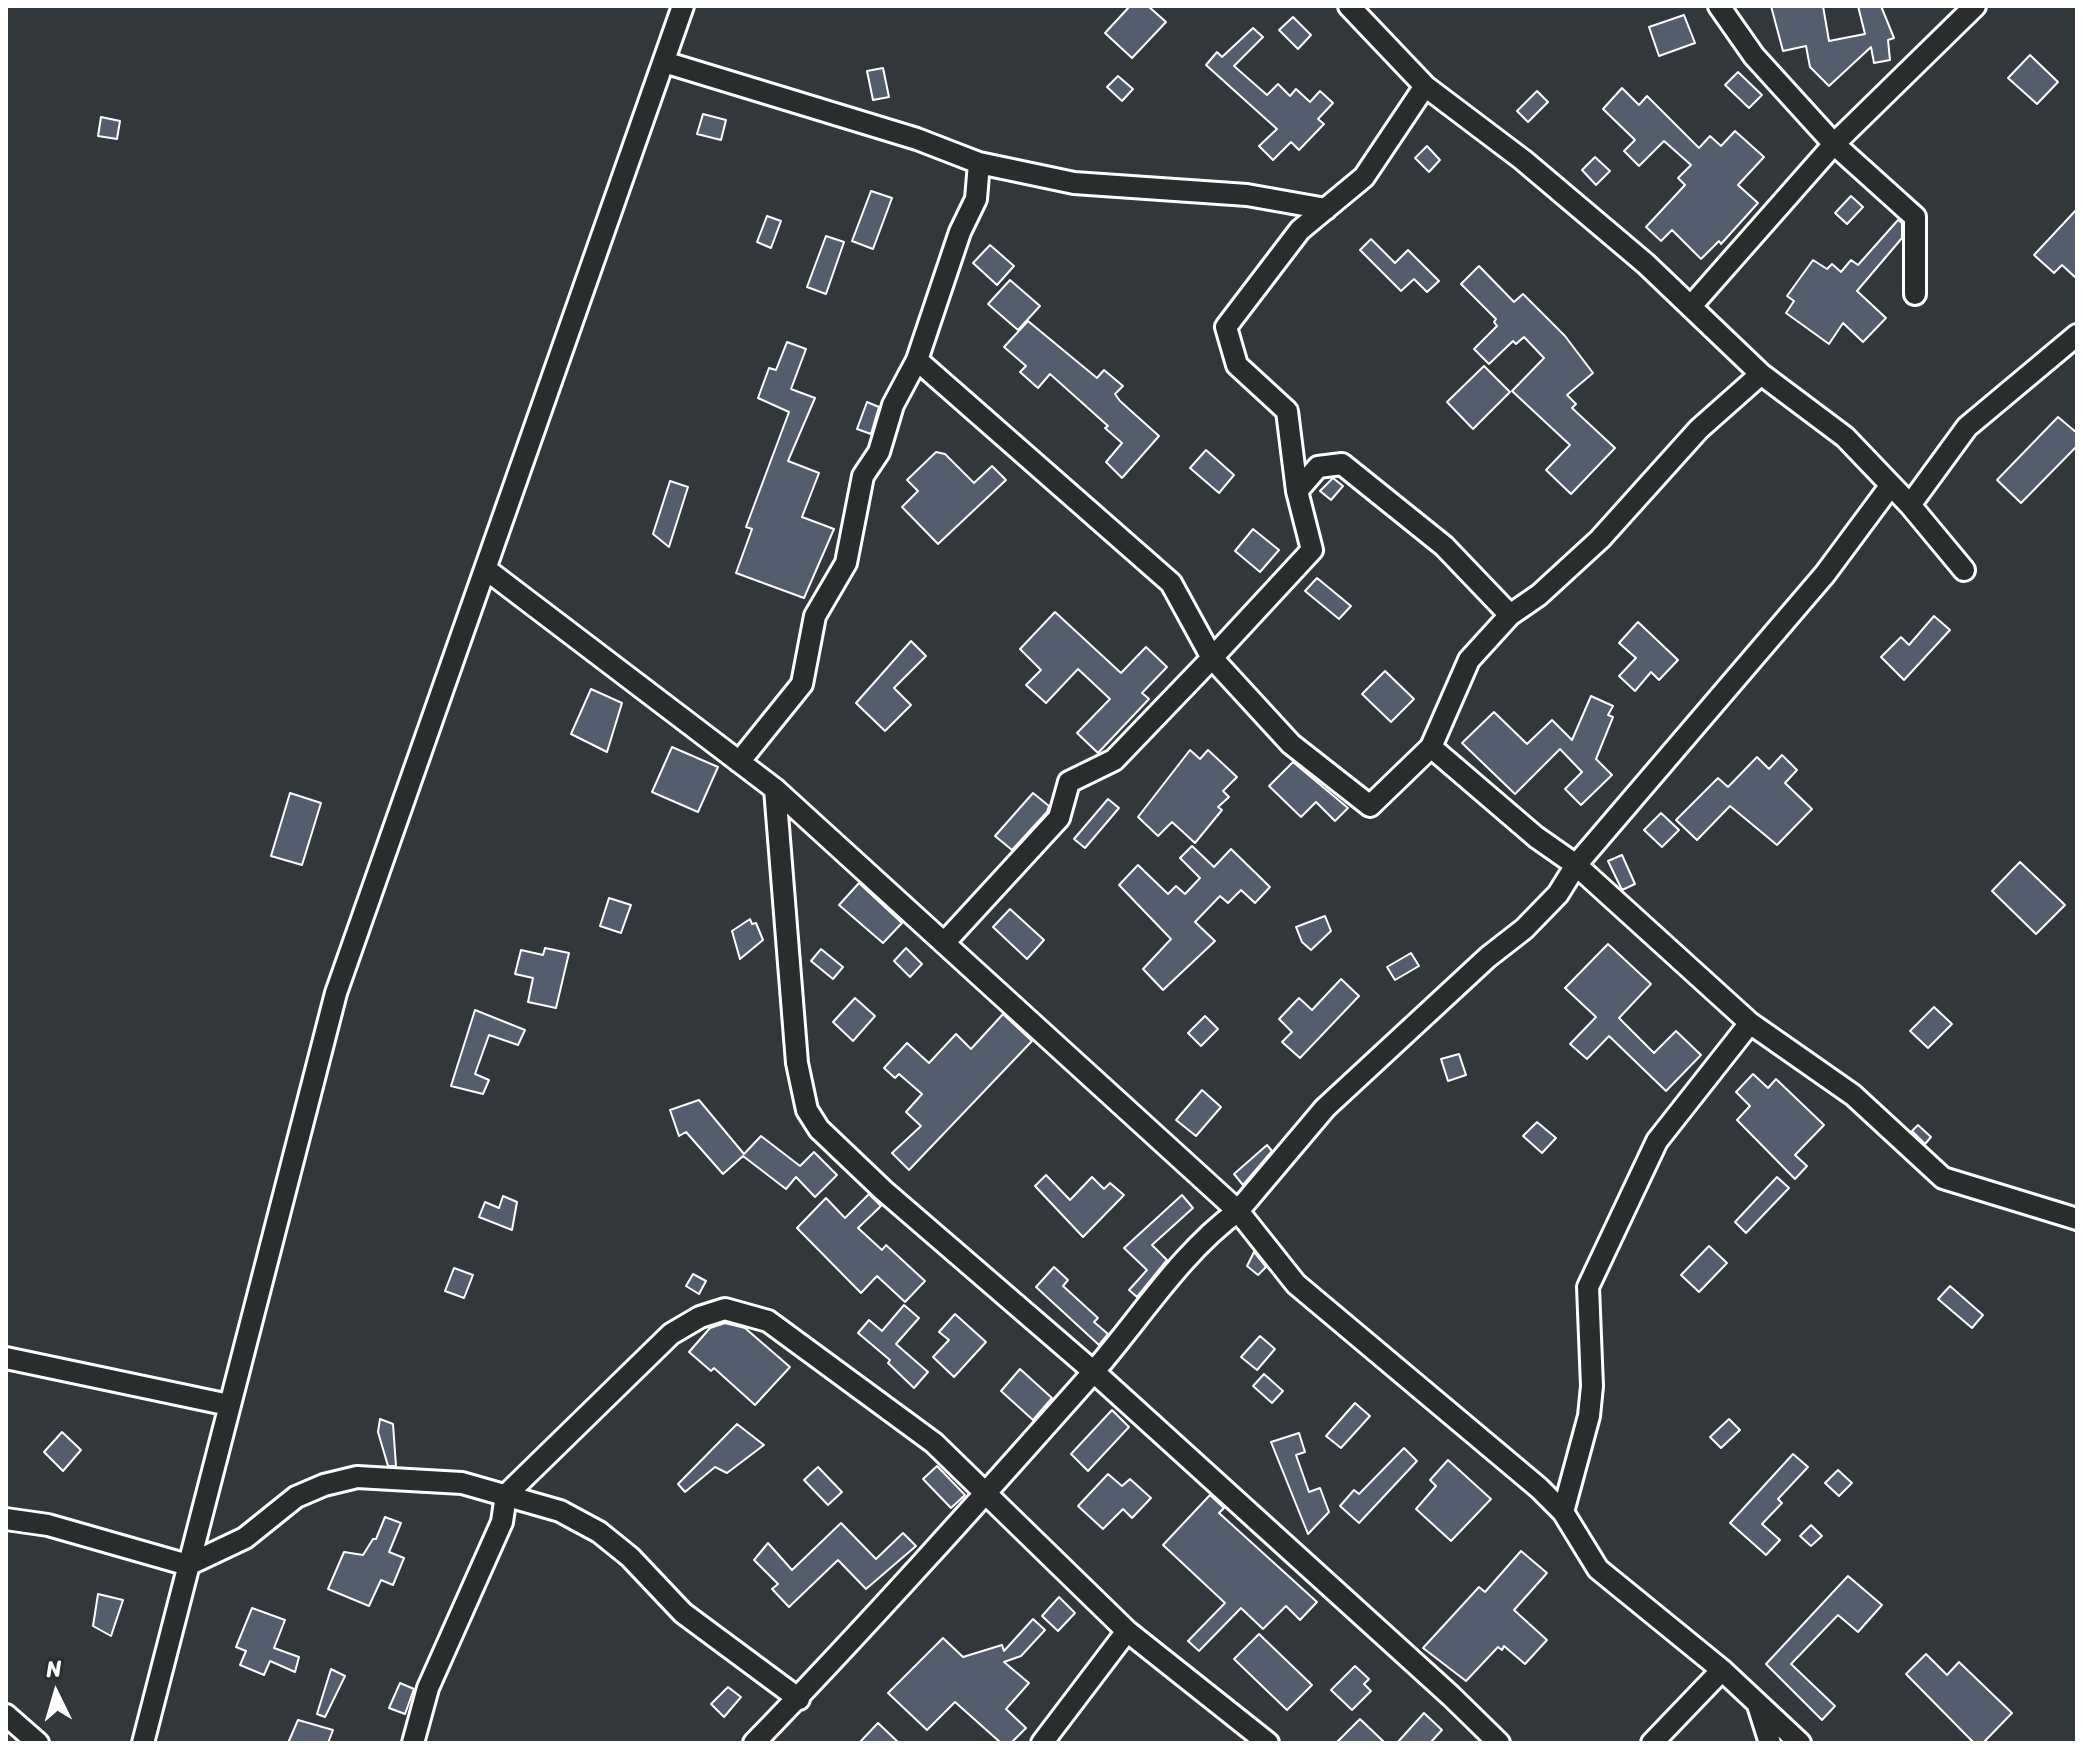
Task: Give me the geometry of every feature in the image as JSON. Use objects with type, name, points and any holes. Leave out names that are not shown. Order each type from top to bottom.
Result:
[{"type":"street","points":[[143,1743],[336,993],[683,6]]},
{"type":"street","points":[[1349,6],[1425,86],[1523,160],[1692,305],[1761,374],[1845,437],[1910,505],[1964,570]]},
{"type":"street","points":[[1719,6],[1754,56],[1834,144],[1915,217],[1915,294]]},
{"type":"street","points":[[1692,305],[1834,144],[1975,6]]},
{"type":"street","points":[[664,62],[917,139],[979,163],[1074,183],[1247,195],[1326,209]]},
{"type":"street","points":[[944,943],[1059,818],[1069,782],[1114,760],[1312,550],[1297,491],[1287,411],[1237,365],[1226,327],[1300,230],[1364,177],[1425,86]]},
{"type":"street","points":[[739,762],[802,684],[815,616],[846,563],[863,476],[879,452],[893,405],[917,360],[960,232],[976,199],[979,163]]},
{"type":"street","points":[[1910,505],[1967,427],[2077,335]]},
{"type":"street","points":[[917,360],[1171,583],[1212,658],[1291,744],[1370,806],[1431,747],[1469,660],[1510,615],[1539,595],[1600,539],[1699,429],[1761,374]]},
{"type":"street","points":[[1297,491],[1318,467],[1342,464],[1444,546],[1510,615]]},
{"type":"street","points":[[754,1743],[799,1699],[987,1492],[1094,1372],[1205,1235],[1238,1211],[1325,1108],[1488,957],[1524,929],[1558,894],[1576,865],[1825,574],[1891,485]]},
{"type":"street","points":[[487,570],[775,789],[1153,1133],[1213,1192],[1238,1211],[1296,1284],[1563,1512],[1598,1569],[1722,1670],[1800,1743]]},
{"type":"street","points":[[1431,747],[1536,837],[1576,865],[1750,1023],[1853,1095],[1943,1178],[2077,1219]]},
{"type":"street","points":[[775,789],[797,1063],[807,1110],[819,1129],[883,1190],[1094,1372],[1499,1743]]},
{"type":"street","points":[[1563,1512],[1589,1416],[1592,1386],[1588,1287],[1657,1141],[1750,1023]]},
{"type":"street","points":[[413,1743],[428,1688],[502,1522],[506,1495],[671,1334],[700,1317],[725,1309],[768,1321],[934,1443],[1127,1631],[1268,1743]]},
{"type":"street","points":[[6,1358],[229,1405]]},
{"type":"street","points":[[6,1519],[48,1525],[188,1565],[245,1538],[296,1497],[357,1477],[462,1483],[560,1511],[599,1532],[630,1557],[683,1613],[799,1699]]},
{"type":"street","points":[[1042,1743],[1127,1631]]},
{"type":"street","points":[[1652,1743],[1722,1670]]},
{"type":"street","points":[[1757,1701],[1770,1743]]},
{"type":"street","points":[[6,1715],[38,1743]]},
{"type":"building","points":[[1130,6],[1148,6],[1166,22],[1132,58],[1105,33]]},
{"type":"building","points":[[1771,6],[1823,6],[1829,41],[1865,34],[1858,6],[1881,6],[1894,38],[1888,40],[1890,60],[1874,63],[1871,47],[1829,86],[1810,67],[1806,46],[1783,51]]},
{"type":"building","points":[[1684,15],[1695,43],[1659,56],[1649,27]]},
{"type":"building","points":[[1293,17],[1311,35],[1298,49],[1279,30]]},
{"type":"building","points":[[1253,28],[1263,37],[1234,66],[1267,95],[1278,84],[1290,96],[1296,89],[1310,102],[1320,91],[1333,103],[1318,119],[1324,124],[1299,150],[1291,142],[1273,160],[1259,146],[1277,129],[1206,65],[1217,52],[1222,57]]},
{"type":"building","points":[[2030,55],[2058,82],[2037,104],[2008,78]]},
{"type":"building","points":[[883,68],[889,97],[873,100],[867,71]]},
{"type":"building","points":[[1738,72],[1762,95],[1749,108],[1725,85]]},
{"type":"building","points":[[1118,76],[1133,89],[1122,101],[1107,87]]},
{"type":"building","points":[[1622,88],[1639,105],[1647,96],[1699,148],[1710,136],[1721,146],[1735,131],[1764,157],[1738,185],[1758,203],[1721,244],[1719,241],[1701,259],[1672,230],[1661,241],[1646,227],[1685,185],[1678,178],[1691,165],[1664,141],[1639,166],[1624,151],[1635,140],[1603,109]]},
{"type":"building","points":[[1537,91],[1548,102],[1528,122],[1517,111]]},
{"type":"building","points":[[703,114],[726,120],[721,140],[697,134]]},
{"type":"building","points":[[101,117],[120,121],[117,139],[98,136]]},
{"type":"building","points":[[1427,146],[1440,160],[1429,172],[1415,158]]},
{"type":"building","points":[[1595,157],[1610,171],[1596,185],[1582,170]]},
{"type":"building","points":[[871,191],[892,198],[873,249],[852,241]]},
{"type":"building","points":[[1851,196],[1863,207],[1847,224],[1835,213]]},
{"type":"building","points":[[2077,209],[2077,279],[2062,265],[2054,273],[2034,255]]},
{"type":"building","points":[[767,216],[781,221],[771,248],[757,242]]},
{"type":"building","points":[[1898,220],[1902,223],[1902,238],[1857,291],[1886,318],[1863,342],[1843,323],[1829,344],[1786,313],[1794,301],[1787,296],[1813,260],[1827,269],[1832,264],[1841,272],[1851,260],[1858,265]]},
{"type":"building","points":[[826,236],[844,242],[826,294],[807,287]]},
{"type":"building","points":[[1371,239],[1395,263],[1408,250],[1439,281],[1427,292],[1414,279],[1401,291],[1360,250]]},
{"type":"building","points":[[990,245],[1014,266],[997,285],[973,263]]},
{"type":"building","points":[[1479,266],[1514,302],[1523,294],[1565,336],[1593,373],[1567,395],[1576,404],[1572,408],[1615,448],[1571,494],[1546,470],[1570,445],[1512,391],[1544,358],[1524,337],[1516,344],[1513,341],[1489,364],[1474,349],[1497,326],[1494,322],[1496,319],[1461,284]]},
{"type":"building","points":[[1010,280],[1040,306],[1018,330],[988,304]]},
{"type":"building","points":[[1028,321],[1097,378],[1104,370],[1123,386],[1115,394],[1120,401],[1159,436],[1122,478],[1106,462],[1122,443],[1105,428],[1108,426],[1050,374],[1038,388],[1020,372],[1026,366],[1004,347]]},
{"type":"building","points":[[787,342],[806,349],[791,389],[815,398],[788,461],[819,473],[802,517],[834,529],[804,598],[736,573],[752,529],[746,527],[789,412],[758,398],[769,368],[776,370]]},
{"type":"building","points":[[1484,366],[1510,392],[1473,429],[1447,402]]},
{"type":"building","points":[[867,402],[879,407],[871,434],[857,429]]},
{"type":"building","points":[[2058,417],[2077,433],[2077,446],[2021,503],[1997,480]]},
{"type":"building","points":[[1206,450],[1234,475],[1219,493],[1190,468]]},
{"type":"building","points":[[936,452],[945,454],[974,483],[992,466],[1006,480],[938,544],[902,507],[918,491],[907,480]]},
{"type":"building","points":[[1333,478],[1343,486],[1331,500],[1320,491]]},
{"type":"building","points":[[670,481],[688,487],[669,547],[653,534]]},
{"type":"building","points":[[1253,529],[1279,550],[1260,572],[1235,551]]},
{"type":"building","points":[[1317,578],[1351,606],[1339,619],[1305,591]]},
{"type":"building","points":[[1055,612],[1121,673],[1146,647],[1167,667],[1142,693],[1149,699],[1098,753],[1077,733],[1110,699],[1078,669],[1046,703],[1026,685],[1041,670],[1020,649]]},
{"type":"building","points":[[1934,616],[1950,630],[1904,680],[1881,657],[1901,637],[1909,645]]},
{"type":"building","points":[[1638,622],[1678,660],[1659,680],[1651,672],[1635,691],[1619,676],[1636,658],[1619,643]]},
{"type":"building","points":[[911,641],[926,656],[894,688],[911,705],[885,731],[856,703]]},
{"type":"building","points":[[1385,671],[1414,699],[1391,722],[1362,694]]},
{"type":"building","points":[[591,689],[622,703],[607,752],[571,734]]},
{"type":"building","points":[[1591,696],[1613,706],[1608,715],[1613,717],[1596,759],[1612,775],[1581,805],[1565,789],[1582,772],[1560,749],[1515,794],[1462,743],[1494,712],[1527,744],[1552,720],[1572,740]]},
{"type":"building","points":[[672,747],[718,767],[698,812],[652,792]]},
{"type":"building","points":[[1190,750],[1200,759],[1208,750],[1237,777],[1223,791],[1229,797],[1218,807],[1222,810],[1195,843],[1172,822],[1158,836],[1138,817]]},
{"type":"building","points":[[1782,755],[1797,770],[1785,783],[1812,809],[1777,845],[1730,806],[1697,840],[1676,820],[1718,778],[1728,787],[1757,757],[1769,769]]},
{"type":"building","points":[[1293,762],[1348,808],[1335,821],[1316,802],[1301,817],[1269,786]]},
{"type":"building","points":[[290,793],[321,803],[302,865],[271,856]]},
{"type":"building","points":[[1033,793],[1049,806],[1047,812],[1012,850],[995,836]]},
{"type":"building","points":[[1108,799],[1119,808],[1085,848],[1074,839]]},
{"type":"building","points":[[1661,813],[1679,830],[1662,847],[1644,830]]},
{"type":"building","points":[[1192,846],[1214,867],[1231,849],[1270,887],[1255,903],[1241,890],[1228,903],[1220,896],[1195,922],[1215,941],[1163,990],[1143,969],[1171,939],[1119,885],[1138,865],[1168,894],[1176,886],[1185,894],[1200,878],[1180,858]]},
{"type":"building","points":[[1622,855],[1635,884],[1622,890],[1608,861]]},
{"type":"building","points":[[2020,862],[2065,905],[2036,934],[1992,891]]},
{"type":"building","points":[[859,883],[902,923],[883,943],[839,905]]},
{"type":"building","points":[[609,898],[631,905],[621,933],[600,926]]},
{"type":"building","points":[[1010,909],[1044,940],[1027,959],[993,927]]},
{"type":"building","points":[[1325,916],[1331,931],[1311,950],[1302,942],[1296,927]]},
{"type":"building","points":[[750,919],[752,924],[756,923],[763,940],[740,959],[732,931]]},
{"type":"building","points":[[1608,944],[1651,984],[1619,1018],[1654,1053],[1676,1031],[1701,1055],[1666,1091],[1609,1036],[1587,1059],[1570,1044],[1596,1017],[1565,988]]},
{"type":"building","points":[[545,948],[569,953],[556,1008],[528,1002],[533,978],[515,974],[521,950],[543,955]]},
{"type":"building","points":[[906,948],[922,964],[910,977],[894,961]]},
{"type":"building","points":[[821,949],[843,967],[833,979],[811,961]]},
{"type":"building","points":[[1411,953],[1419,966],[1395,980],[1387,967]]},
{"type":"building","points":[[1341,979],[1359,996],[1300,1058],[1282,1042],[1292,1032],[1279,1019],[1299,998],[1312,1010]]},
{"type":"building","points":[[855,998],[875,1016],[853,1041],[833,1022]]},
{"type":"building","points":[[1934,1007],[1952,1024],[1928,1048],[1910,1031]]},
{"type":"building","points":[[475,1010],[525,1030],[518,1045],[489,1035],[475,1074],[489,1080],[483,1094],[451,1086]]},
{"type":"building","points":[[1003,1014],[1032,1041],[909,1170],[892,1153],[921,1126],[906,1112],[922,1094],[899,1074],[895,1078],[884,1068],[907,1043],[929,1063],[956,1034],[971,1049]]},
{"type":"building","points":[[1205,1016],[1218,1029],[1201,1046],[1188,1033]]},
{"type":"building","points":[[1459,1054],[1466,1075],[1448,1081],[1441,1059]]},
{"type":"building","points":[[1753,1074],[1768,1088],[1776,1079],[1824,1125],[1795,1155],[1807,1166],[1795,1179],[1737,1120],[1750,1106],[1736,1092]]},
{"type":"building","points":[[1202,1090],[1221,1107],[1196,1136],[1176,1120]]},
{"type":"building","points":[[699,1100],[744,1154],[761,1136],[800,1166],[814,1152],[837,1175],[815,1197],[796,1177],[786,1189],[743,1156],[723,1174],[686,1132],[679,1136],[670,1110]]},
{"type":"building","points":[[1537,1122],[1556,1138],[1542,1153],[1523,1136]]},
{"type":"building","points":[[1918,1125],[1931,1137],[1925,1144],[1912,1131]]},
{"type":"building","points":[[1267,1145],[1272,1151],[1243,1185],[1234,1174]]},
{"type":"building","points":[[1046,1175],[1070,1200],[1092,1177],[1104,1189],[1110,1183],[1124,1195],[1083,1237],[1035,1186]]},
{"type":"building","points":[[1777,1177],[1789,1188],[1746,1233],[1735,1222]]},
{"type":"building","points":[[869,1194],[881,1206],[858,1228],[882,1250],[886,1245],[925,1281],[905,1302],[877,1276],[861,1293],[797,1228],[826,1198],[845,1218]]},
{"type":"building","points":[[1182,1195],[1193,1208],[1152,1245],[1167,1260],[1137,1297],[1129,1290],[1147,1270],[1124,1248]]},
{"type":"building","points":[[503,1196],[517,1202],[512,1230],[479,1217],[485,1202],[499,1208]]},
{"type":"building","points":[[1709,1246],[1727,1263],[1699,1292],[1681,1275]]},
{"type":"building","points":[[1254,1252],[1266,1267],[1258,1275],[1247,1266]]},
{"type":"building","points":[[1054,1267],[1068,1280],[1063,1286],[1098,1318],[1094,1322],[1108,1334],[1099,1345],[1036,1287]]},
{"type":"building","points":[[454,1268],[473,1275],[464,1298],[445,1291]]},
{"type":"building","points":[[693,1274],[706,1281],[699,1294],[686,1286]]},
{"type":"building","points":[[1950,1286],[1983,1315],[1972,1328],[1938,1299]]},
{"type":"building","points":[[904,1305],[919,1318],[896,1344],[928,1372],[914,1388],[888,1363],[890,1360],[858,1333],[869,1320],[882,1331]]},
{"type":"building","points":[[955,1314],[986,1342],[954,1377],[933,1357],[949,1340],[939,1332]]},
{"type":"building","points":[[725,1323],[745,1328],[790,1367],[755,1405],[714,1368],[711,1371],[689,1352],[710,1328]]},
{"type":"building","points":[[1260,1336],[1275,1349],[1257,1370],[1241,1357]]},
{"type":"building","points":[[1020,1369],[1052,1398],[1033,1420],[1001,1391]]},
{"type":"building","points":[[1264,1374],[1283,1391],[1272,1403],[1253,1386]]},
{"type":"building","points":[[1355,1403],[1370,1416],[1341,1448],[1326,1436]]},
{"type":"building","points":[[1112,1410],[1129,1427],[1088,1471],[1071,1454]]},
{"type":"building","points":[[380,1419],[393,1424],[396,1466],[388,1466],[378,1432]]},
{"type":"building","points":[[1729,1419],[1740,1430],[1721,1448],[1710,1437]]},
{"type":"building","points":[[737,1424],[764,1445],[727,1473],[715,1467],[685,1492],[678,1484]]},
{"type":"building","points":[[62,1432],[81,1450],[63,1471],[44,1452]]},
{"type":"building","points":[[1299,1433],[1305,1452],[1296,1455],[1309,1492],[1320,1488],[1329,1512],[1308,1534],[1271,1442]]},
{"type":"building","points":[[1404,1448],[1417,1461],[1359,1523],[1340,1506],[1354,1490],[1359,1494]]},
{"type":"building","points":[[1793,1454],[1808,1467],[1778,1499],[1782,1503],[1762,1524],[1780,1540],[1766,1555],[1730,1523]]},
{"type":"building","points":[[1448,1460],[1491,1499],[1451,1541],[1416,1509],[1436,1486],[1430,1480]]},
{"type":"building","points":[[937,1466],[965,1495],[951,1508],[923,1479]]},
{"type":"building","points":[[818,1467],[842,1492],[828,1505],[804,1480]]},
{"type":"building","points":[[1838,1470],[1852,1483],[1839,1496],[1825,1483]]},
{"type":"building","points":[[1108,1474],[1122,1486],[1130,1479],[1151,1498],[1132,1518],[1123,1509],[1103,1529],[1078,1506]]},
{"type":"building","points":[[1210,1495],[1224,1508],[1219,1513],[1317,1602],[1300,1620],[1286,1606],[1263,1629],[1241,1608],[1199,1651],[1188,1641],[1225,1603],[1163,1545]]},
{"type":"building","points":[[385,1517],[401,1523],[389,1552],[404,1558],[393,1585],[381,1580],[369,1606],[328,1589],[344,1552],[363,1555],[376,1539]]},
{"type":"building","points":[[841,1523],[876,1559],[903,1533],[916,1546],[866,1589],[838,1560],[789,1607],[772,1589],[778,1584],[754,1560],[768,1543],[792,1570]]},
{"type":"building","points":[[1811,1525],[1822,1536],[1811,1546],[1800,1536]]},
{"type":"building","points":[[1521,1551],[1547,1573],[1514,1610],[1547,1640],[1525,1664],[1504,1646],[1502,1650],[1498,1647],[1466,1681],[1423,1648],[1479,1587],[1485,1592]]},
{"type":"building","points":[[1848,1576],[1882,1605],[1858,1632],[1838,1615],[1791,1664],[1835,1706],[1822,1720],[1766,1664]]},
{"type":"building","points":[[98,1594],[123,1600],[111,1636],[93,1626]]},
{"type":"building","points":[[1059,1597],[1075,1613],[1058,1631],[1042,1616]]},
{"type":"building","points":[[252,1608],[285,1620],[274,1648],[299,1657],[295,1672],[270,1661],[264,1675],[240,1665],[246,1651],[236,1647]]},
{"type":"building","points":[[1033,1619],[1045,1630],[1021,1656],[1004,1662],[1029,1683],[1006,1709],[1026,1728],[1011,1743],[1001,1743],[955,1702],[927,1730],[888,1693],[943,1638],[963,1657],[1002,1645],[1004,1651]]},
{"type":"building","points":[[1259,1634],[1312,1685],[1287,1710],[1234,1659]]},
{"type":"building","points":[[1926,1654],[1947,1675],[1959,1662],[2012,1713],[1983,1743],[1974,1743],[1906,1674]]},
{"type":"building","points":[[1355,1666],[1369,1679],[1364,1684],[1371,1691],[1352,1710],[1331,1690]]},
{"type":"building","points":[[331,1669],[345,1676],[325,1717],[317,1714]]},
{"type":"building","points":[[400,1683],[414,1689],[405,1714],[389,1708]]},
{"type":"building","points":[[728,1687],[741,1697],[724,1717],[711,1704]]},
{"type":"building","points":[[1424,1713],[1442,1730],[1430,1743],[1397,1743]]},
{"type":"building","points":[[1360,1719],[1385,1743],[1336,1743]]},
{"type":"building","points":[[298,1720],[333,1730],[328,1743],[288,1743]]},
{"type":"building","points":[[878,1723],[899,1743],[859,1743]]}]
